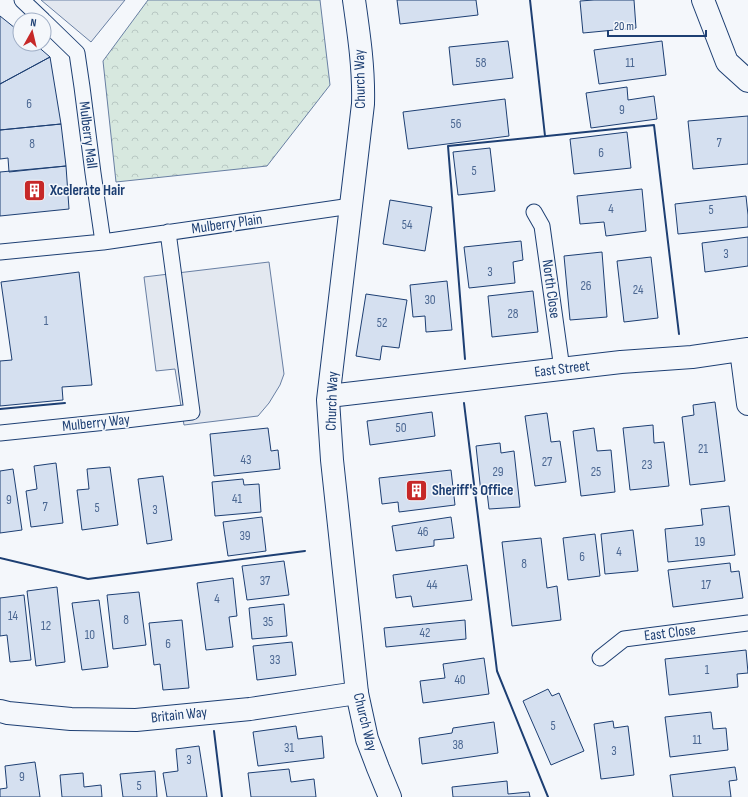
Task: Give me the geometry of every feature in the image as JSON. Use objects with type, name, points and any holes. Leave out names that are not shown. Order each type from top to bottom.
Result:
[{"type":"street","name":"Church Way","points":[[354,0],[361,55],[363,104],[329,396],[332,460],[357,693],[367,739],[390,797]]},
{"type":"street","points":[[704,0],[727,62],[748,80]]},
{"type":"street","points":[[727,62],[748,59]]},
{"type":"street","name":"East Street","points":[[329,396],[622,362],[692,357],[745,350],[748,404]]},
{"type":"street","name":"Britain Way","points":[[0,711],[71,719],[136,720],[250,708],[357,693]]},
{"type":"lane","points":[[28,1],[37,12]]},
{"type":"lane","name":"Mulberry Mall","points":[[52,28],[76,53],[103,242]]},
{"type":"lane","name":"Mulberry Plain","points":[[0,252],[103,242],[351,206]]},
{"type":"lane","name":"North Close","points":[[534,212],[542,226],[562,369]]},
{"type":"lane","name":"Mulberry Way","points":[[0,433],[192,412],[168,232]]},
{"type":"lane","name":"East Close","points":[[600,658],[624,639],[748,623]]},
{"type":"green space","points":[[148,0],[320,0],[330,85],[267,166],[116,182],[103,61]]},
{"type":"shaded area","points":[[41,0],[125,0],[91,42]]},
{"type":"shaded area","points":[[269,262],[284,374],[280,385],[269,403],[258,416],[184,425],[175,369],[156,371],[144,277]]},
{"type":"building","points":[[397,0],[476,0],[478,15],[400,24]]},
{"type":"building","points":[[634,0],[636,28],[583,33],[580,1]]},
{"type":"building","points":[[0,16],[12,26],[12,52],[44,52],[50,57],[0,84]]},
{"type":"building","points":[[508,41],[513,78],[453,85],[449,47]]},
{"type":"building","points":[[662,41],[666,75],[599,84],[594,50]]},
{"type":"building","points":[[50,57],[61,124],[0,130],[0,84]]},
{"type":"building","points":[[627,87],[628,100],[654,96],[657,119],[591,128],[586,93]]},
{"type":"building","points":[[505,99],[509,136],[408,149],[403,112]]},
{"type":"building","points":[[748,116],[748,164],[693,169],[688,121]]},
{"type":"building","points":[[61,124],[66,166],[9,172],[8,158],[0,159],[0,130]]},
{"type":"building","points":[[627,132],[631,168],[574,174],[570,139]]},
{"type":"building","points":[[490,148],[495,191],[458,195],[453,152]]},
{"type":"building","name":"Xcelerate Hair","points":[[66,166],[69,209],[0,216],[0,172]]},
{"type":"building","points":[[642,189],[646,231],[606,236],[604,222],[580,224],[577,196]]},
{"type":"building","points":[[746,196],[748,227],[678,234],[675,204]]},
{"type":"building","points":[[390,200],[432,207],[425,251],[383,244]]},
{"type":"building","points":[[748,237],[748,266],[705,272],[702,243]]},
{"type":"building","points":[[521,241],[523,260],[513,262],[515,283],[469,288],[464,247]]},
{"type":"building","points":[[602,252],[607,317],[570,320],[564,256]]},
{"type":"building","points":[[651,257],[658,318],[624,322],[617,261]]},
{"type":"building","points":[[79,272],[92,385],[62,387],[63,400],[0,406],[0,361],[12,360],[1,282]]},
{"type":"building","points":[[447,281],[452,330],[426,332],[425,316],[413,317],[410,285]]},
{"type":"building","points":[[533,291],[538,332],[492,337],[488,296]]},
{"type":"building","points":[[366,294],[407,300],[399,348],[382,346],[380,360],[356,356]]},
{"type":"building","points":[[715,402],[725,481],[690,485],[682,417],[694,415],[693,405]]},
{"type":"building","points":[[432,412],[435,436],[370,445],[367,421]]},
{"type":"building","points":[[547,413],[551,442],[560,441],[566,482],[535,486],[525,416]]},
{"type":"building","points":[[653,425],[654,443],[664,442],[669,486],[630,490],[623,428]]},
{"type":"building","points":[[268,428],[271,451],[278,450],[280,469],[214,476],[210,434]]},
{"type":"building","points":[[594,428],[597,451],[611,450],[615,492],[581,496],[573,431]]},
{"type":"building","points":[[500,443],[501,453],[514,451],[520,507],[489,509],[487,492],[481,493],[476,446]]},
{"type":"building","points":[[56,463],[63,523],[31,527],[26,491],[37,489],[34,466]]},
{"type":"building","points":[[110,467],[118,525],[82,530],[77,490],[89,489],[87,469]]},
{"type":"building","points":[[13,469],[22,530],[0,533],[0,471]]},
{"type":"building","name":"Sheriff's Office","points":[[451,470],[455,505],[399,512],[398,502],[382,504],[379,478]]},
{"type":"building","points":[[163,476],[172,540],[147,544],[138,479]]},
{"type":"building","points":[[243,479],[244,485],[259,484],[261,512],[215,516],[212,482]]},
{"type":"building","points":[[729,506],[735,555],[668,562],[665,529],[703,525],[701,509]]},
{"type":"building","points":[[262,517],[266,551],[228,556],[223,522]]},
{"type":"building","points":[[451,517],[454,538],[434,540],[434,546],[396,551],[392,526]]},
{"type":"building","points":[[633,530],[638,571],[605,574],[601,534]]},
{"type":"building","points":[[595,534],[600,576],[568,580],[563,538]]},
{"type":"building","points":[[541,538],[547,588],[557,586],[561,620],[512,626],[502,542]]},
{"type":"building","points":[[284,561],[289,595],[247,600],[242,566]]},
{"type":"building","points":[[730,563],[731,572],[739,571],[743,598],[673,607],[668,570]]},
{"type":"building","points":[[467,565],[472,600],[413,607],[411,596],[396,598],[393,575]]},
{"type":"building","points":[[233,578],[237,616],[229,617],[233,647],[206,650],[197,583]]},
{"type":"building","points":[[57,587],[65,662],[36,666],[27,591]]},
{"type":"building","points":[[139,592],[146,645],[113,649],[107,595]]},
{"type":"building","points":[[24,595],[31,660],[10,662],[7,635],[0,636],[0,598]]},
{"type":"building","points":[[99,600],[108,667],[82,670],[72,603]]},
{"type":"building","points":[[284,604],[287,636],[252,639],[249,608]]},
{"type":"building","points":[[182,620],[189,688],[163,690],[160,664],[154,665],[149,623]]},
{"type":"building","points":[[465,620],[466,639],[386,647],[384,628]]},
{"type":"building","points":[[292,642],[296,675],[257,680],[253,646]]},
{"type":"building","points":[[746,650],[748,673],[737,674],[738,687],[669,695],[665,659]]},
{"type":"building","points":[[484,658],[489,694],[423,703],[420,681],[445,678],[443,664]]},
{"type":"building","points":[[548,689],[552,696],[559,693],[584,751],[551,765],[523,701]]},
{"type":"building","points":[[711,712],[713,729],[726,728],[728,750],[670,757],[665,717]]},
{"type":"building","points":[[613,721],[614,728],[628,726],[634,775],[601,779],[594,724]]},
{"type":"building","points":[[494,722],[498,753],[422,764],[419,738],[452,733],[453,728]]},
{"type":"building","points":[[296,726],[298,739],[322,736],[324,758],[258,766],[253,732]]},
{"type":"building","points":[[199,746],[207,797],[167,797],[163,773],[178,771],[176,749]]},
{"type":"building","points":[[35,762],[40,797],[0,797],[0,789],[7,788],[5,766]]},
{"type":"building","points":[[735,767],[737,780],[729,781],[731,797],[673,797],[670,775]]},
{"type":"building","points":[[289,769],[291,782],[314,779],[316,797],[251,797],[248,773]]},
{"type":"building","points":[[155,771],[157,797],[123,797],[120,774]]},
{"type":"building","points":[[83,773],[84,787],[101,785],[102,797],[62,797],[60,775]]},
{"type":"building","points":[[507,781],[508,794],[529,792],[530,797],[453,797],[452,787]]},
{"type":"wall","points":[[530,0],[545,136]]},
{"type":"wall","points":[[465,359],[448,146],[654,125],[679,334]]},
{"type":"wall","points":[[0,409],[65,403]]},
{"type":"wall","points":[[464,403],[497,671],[548,797]]},
{"type":"wall","points":[[0,558],[88,579],[305,551]]},
{"type":"wall","points":[[214,731],[222,797]]},
{"type":"place","name":"Xcelerate Hair","points":[[34,190]]},
{"type":"place","name":"Sheriff's Office","points":[[417,490]]}]
